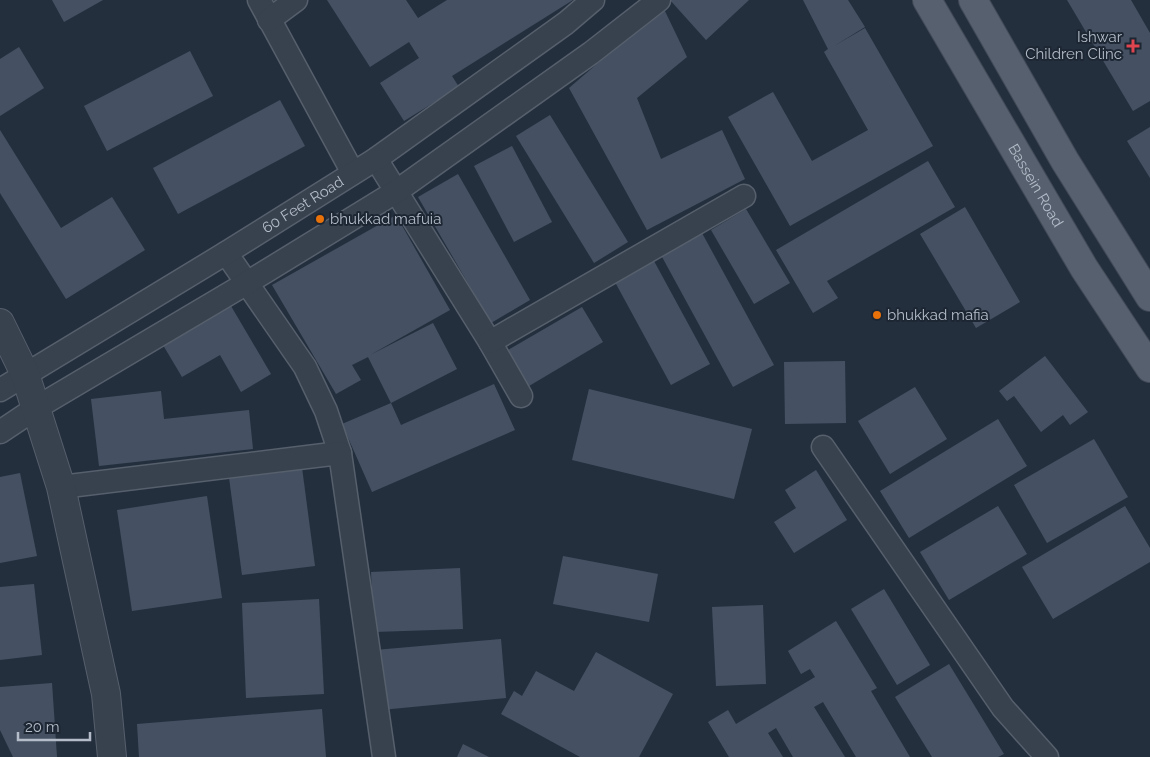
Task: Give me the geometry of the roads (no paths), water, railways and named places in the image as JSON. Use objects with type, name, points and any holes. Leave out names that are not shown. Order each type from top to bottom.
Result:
[{"type":"main road","name":"Bassein Road","points":[[927,0],[1084,268],[1150,368]]},
{"type":"main road","points":[[972,0],[1065,161],[1150,296]]},
{"type":"street","points":[[258,0],[353,173]]},
{"type":"street","points":[[269,20],[296,0]]},
{"type":"street","name":"60 Feet Road","points":[[0,390],[226,253],[376,159],[566,23],[593,0]]},
{"type":"street","points":[[0,432],[36,408],[397,192],[591,53],[659,0]]},
{"type":"street","points":[[376,159],[490,342],[521,396]]},
{"type":"street","points":[[490,342],[744,196]]},
{"type":"street","points":[[226,253],[305,367],[326,411],[340,454],[384,757]]},
{"type":"street","points":[[0,323],[25,374],[62,487],[106,694],[112,757]]},
{"type":"street","points":[[824,447],[1002,708],[1039,755]]},
{"type":"street","points":[[62,487],[340,454]]},
{"type":"place","name":"Ishwar Children Clinc","points":[[1133,46]]},
{"type":"place","name":"bhukkad mafuia","points":[[320,219]]},
{"type":"place","name":"bhukkad mafia","points":[[877,315]]}]
